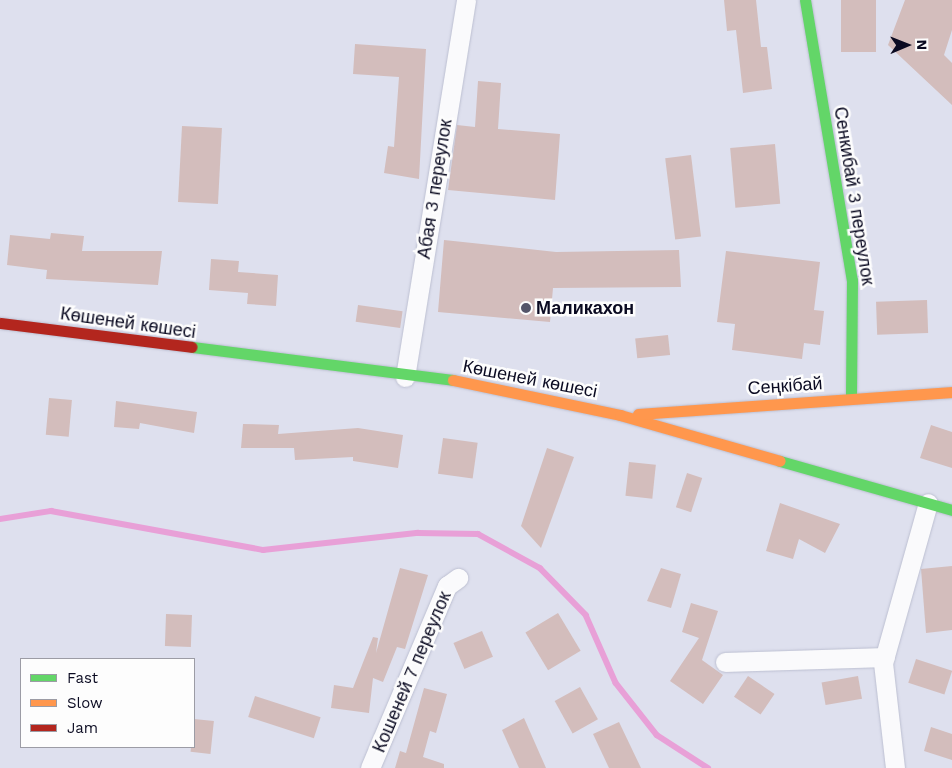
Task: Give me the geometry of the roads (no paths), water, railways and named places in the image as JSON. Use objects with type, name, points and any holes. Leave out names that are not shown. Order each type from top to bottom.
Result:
[{"type":"main road","name":"Сенкибай 3 переулок","points":[[806,0],[852,280],[851,398]]},
{"type":"main road","name":"Көшеней көшесі","points":[[0,323],[405,377],[476,383],[620,415],[952,510]]},
{"type":"main road","name":"Сеңкібай","points":[[620,415],[952,392]]},
{"type":"street","name":"Абая 3 переулок","points":[[405,377],[466,0]]},
{"type":"street","points":[[895,768],[885,657],[928,503]]},
{"type":"street","name":"Кошеней 7 переулок","points":[[370,768],[447,586],[458,578]]},
{"type":"street","points":[[725,662],[885,657]]},
{"type":"waterway","points":[[0,519],[51,511],[263,550],[418,533],[478,534],[540,568],[586,615],[616,683],[657,735],[708,768]]},
{"type":"place","name":"Маликахон","points":[[526,308]]}]
